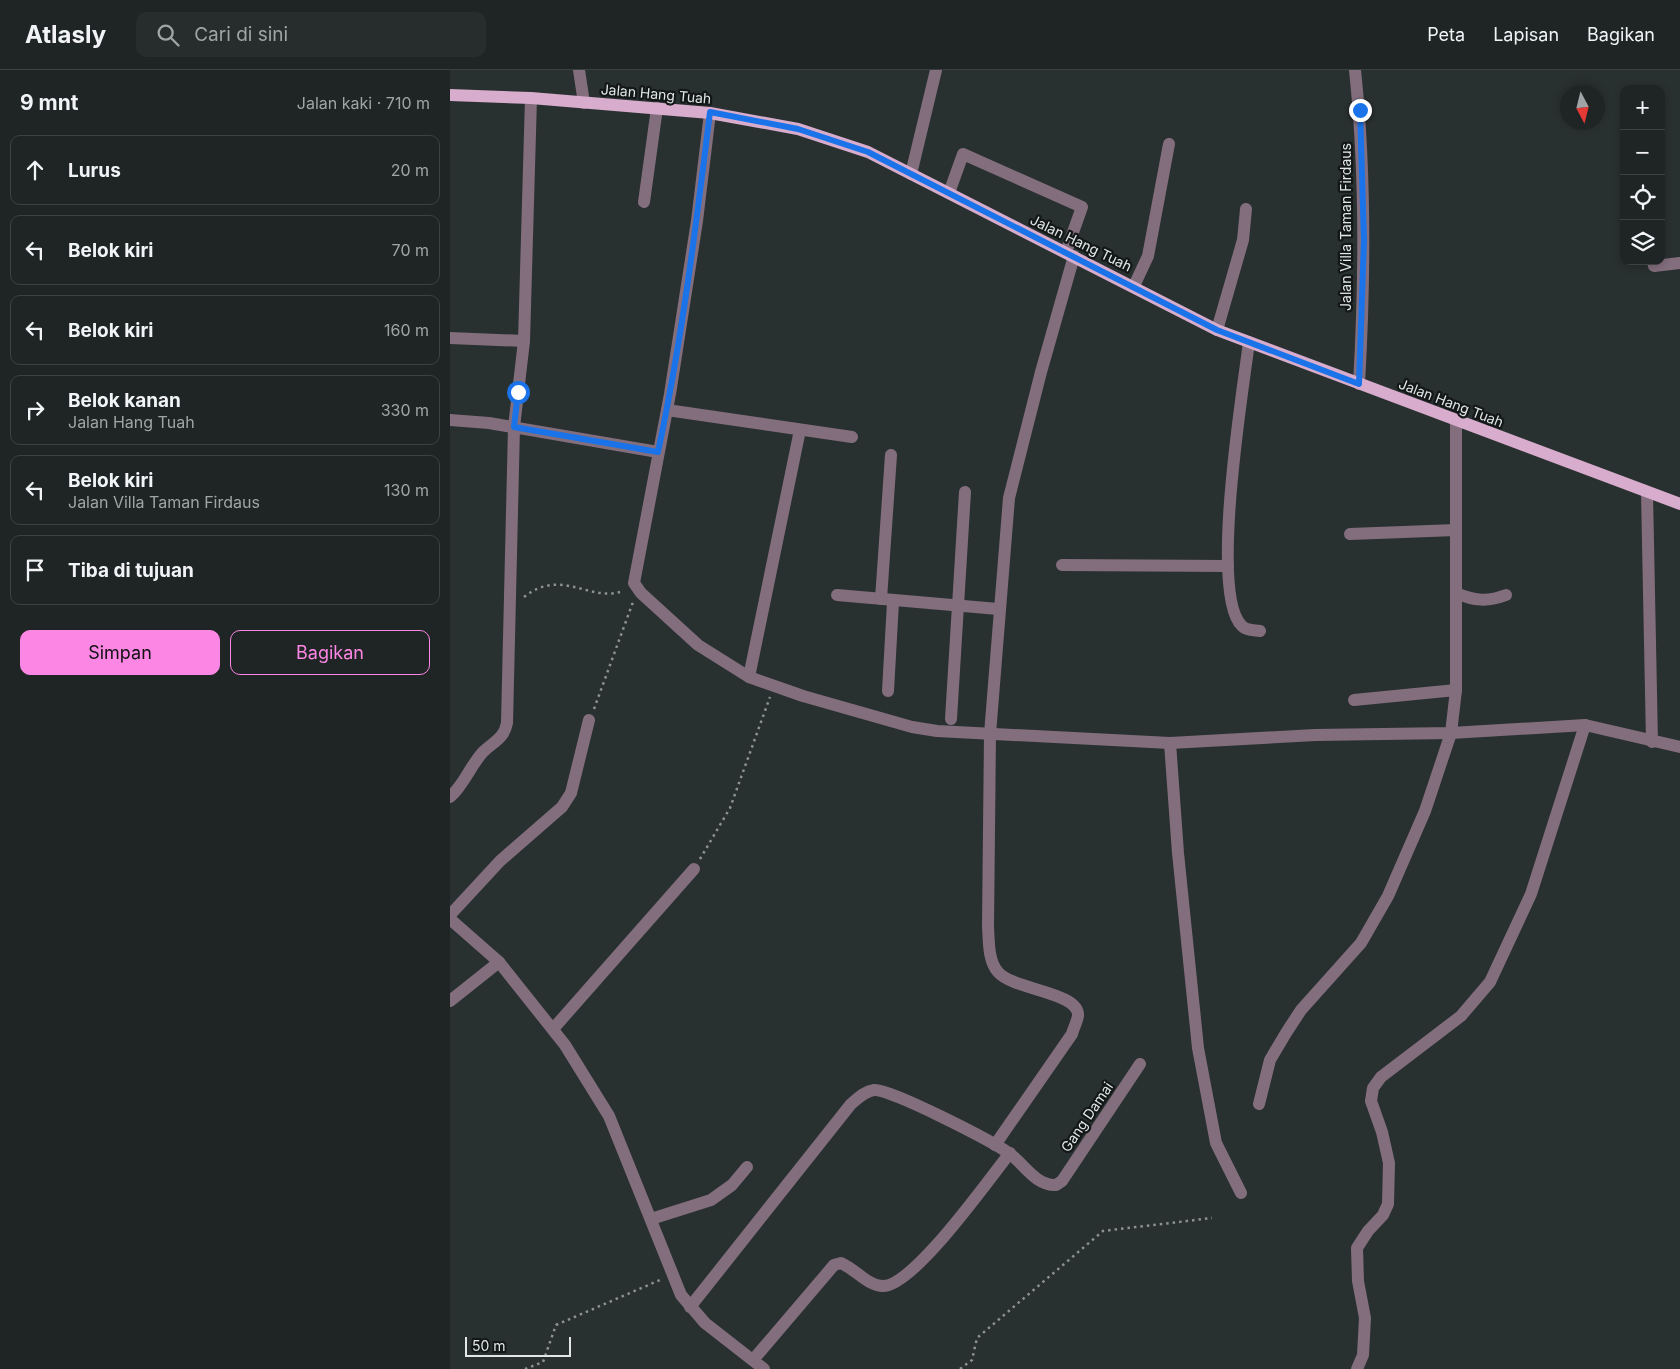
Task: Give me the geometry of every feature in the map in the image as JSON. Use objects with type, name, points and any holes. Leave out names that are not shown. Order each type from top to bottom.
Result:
[{"type":"main road","name":"Jalan Hang Tuah","points":[[450,95],[531,98],[710,112],[798,129],[868,152],[1217,330],[1646,493],[1680,504]]},
{"type":"street","points":[[579,70],[584,103]]},
{"type":"street","points":[[911,174],[936,70]]},
{"type":"street","name":"Jalan Villa Taman Firdaus","points":[[1356,70],[1360,110],[1364,240],[1359,384]]},
{"type":"street","points":[[450,797],[462,784],[482,753],[500,739],[506,731],[514,427],[524,341],[531,98]]},
{"type":"street","points":[[644,202],[657,108]]},
{"type":"street","points":[[710,112],[696,231],[637,588],[698,645],[749,676],[774,686],[912,727],[937,731],[1170,743],[1314,735],[1451,733],[1585,725],[1680,747]]},
{"type":"street","points":[[1134,286],[1148,256],[1169,144]]},
{"type":"street","points":[[949,193],[963,154],[1082,206],[1009,498],[998,610],[990,734],[988,927],[992,959],[997,972],[1012,983],[1065,999],[1075,1006],[1078,1016],[1072,1034],[994,1145]]},
{"type":"street","points":[[1217,330],[1244,240],[1246,209]]},
{"type":"street","points":[[1665,257],[1680,256]]},
{"type":"street","points":[[1665,265],[1680,263]]},
{"type":"street","points":[[450,338],[524,341]]},
{"type":"street","points":[[1249,342],[1232,466],[1228,566],[1232,601],[1240,624],[1250,630],[1260,631]]},
{"type":"street","points":[[667,410],[852,437]]},
{"type":"street","points":[[450,420],[514,427],[658,452]]},
{"type":"street","points":[[1259,1104],[1270,1060],[1286,1033],[1301,1010],[1361,943],[1388,896],[1425,811],[1451,733],[1456,690],[1456,421]]},
{"type":"street","points":[[749,676],[800,430]]},
{"type":"street","points":[[888,691],[887,600],[891,454]]},
{"type":"street","points":[[951,719],[966,492]]},
{"type":"street","points":[[1646,493],[1652,742]]},
{"type":"street","points":[[1350,534],[1456,530]]},
{"type":"street","points":[[1062,565],[1228,566]]},
{"type":"street","points":[[1456,594],[1480,601],[1493,600],[1506,595]]},
{"type":"street","points":[[836,595],[998,610]]},
{"type":"street","points":[[1354,700],[1456,690]]},
{"type":"street","points":[[450,915],[500,860],[562,807],[571,793],[590,720]]},
{"type":"street","points":[[1357,1369],[1363,1355],[1364,1318],[1358,1280],[1357,1248],[1368,1231],[1384,1215],[1388,1204],[1389,1163],[1382,1132],[1371,1101],[1373,1088],[1381,1077],[1461,1016],[1490,982],[1531,894],[1585,725]]},
{"type":"street","points":[[1170,743],[1178,853],[1198,1048],[1216,1143],[1241,1193]]},
{"type":"street","points":[[553,1029],[694,869]]},
{"type":"street","points":[[450,919],[499,962],[553,1029],[609,1116],[681,1295],[690,1307],[705,1323],[760,1366],[834,1265],[841,1263],[875,1286],[885,1287],[895,1284],[921,1264],[1010,1153],[896,1095],[875,1090],[865,1093],[851,1104],[690,1307]]},
{"type":"street","points":[[450,1001],[499,962]]},
{"type":"street","name":"Gang Damai","points":[[1010,1153],[1040,1182],[1056,1185],[1062,1181],[1140,1064]]},
{"type":"street","points":[[651,1219],[711,1200],[732,1185],[747,1167]]},
{"type":"path","points":[[509,612],[525,596],[537,588],[547,585],[570,585],[612,594],[637,588],[606,683],[590,720]]},
{"type":"path","points":[[694,869],[730,808],[774,686]]},
{"type":"path","points":[[960,1369],[972,1360],[977,1338],[1103,1231],[1212,1218]]},
{"type":"path","points":[[525,1369],[543,1362],[556,1325],[673,1274]]},
{"type":"route","points":[[518,392],[514,427],[658,452],[670,394],[697,221],[710,112],[798,129],[868,152],[1217,330],[1359,384],[1364,240],[1360,110]]}]
